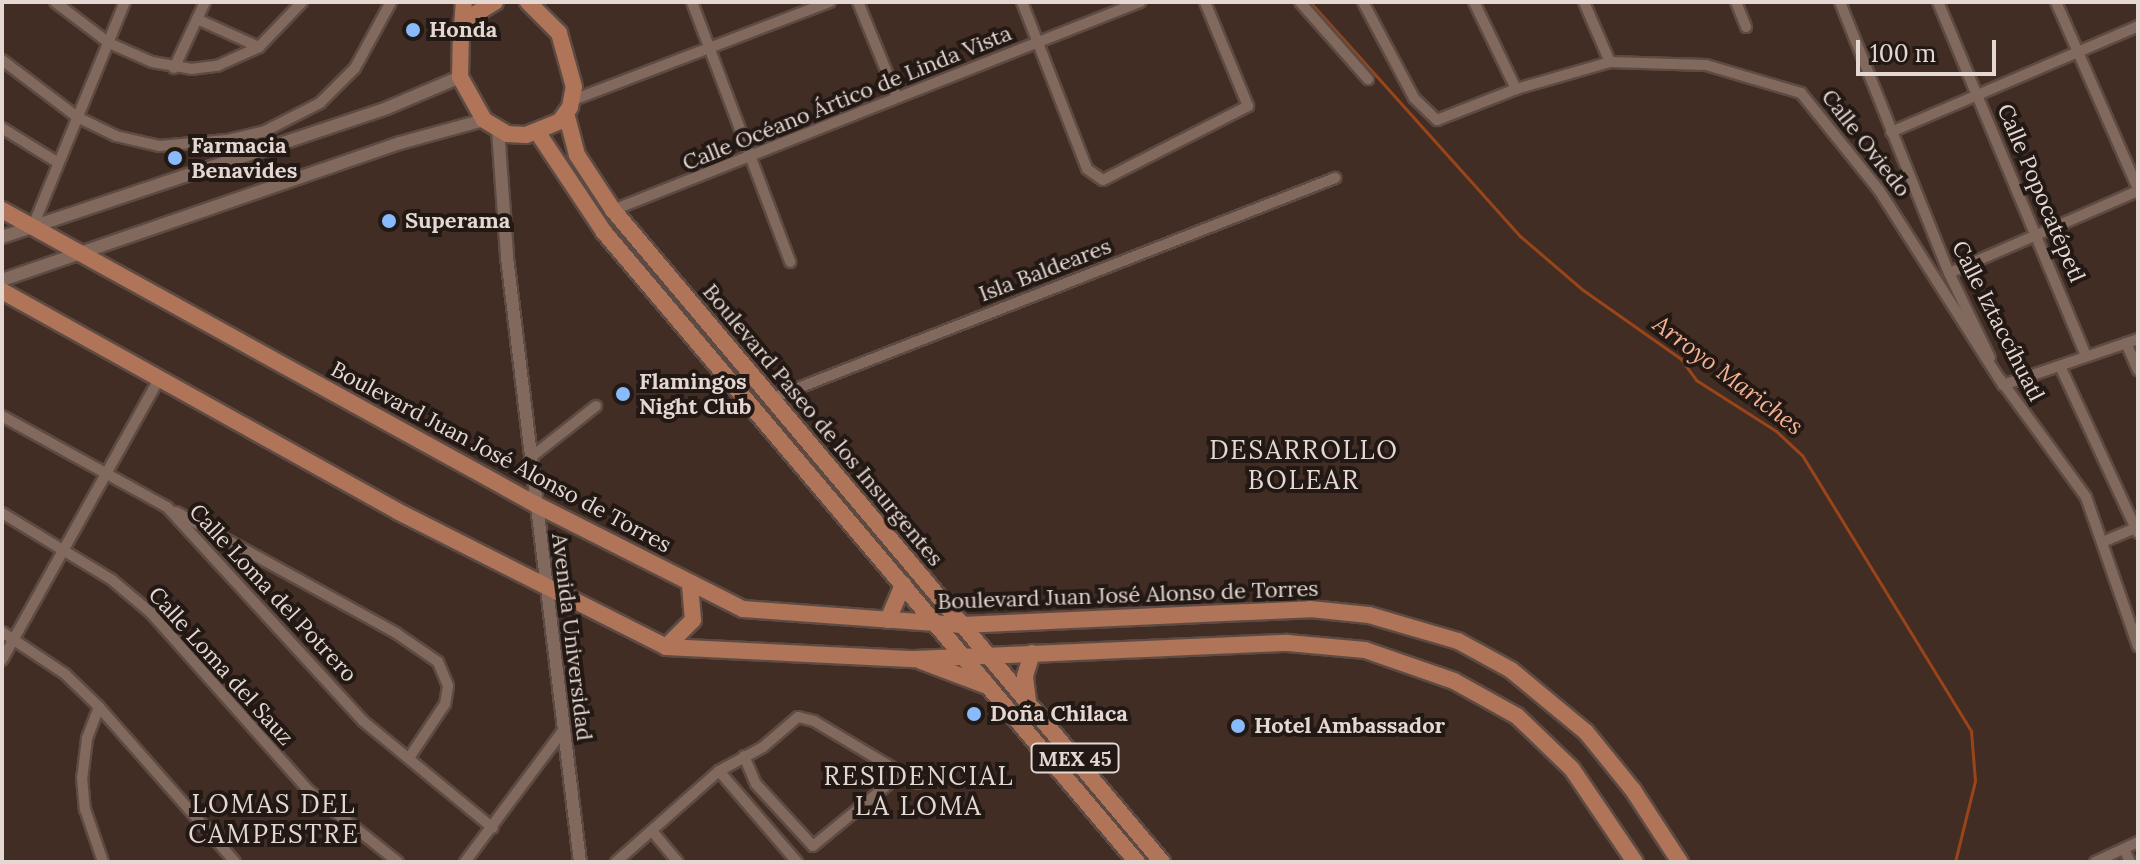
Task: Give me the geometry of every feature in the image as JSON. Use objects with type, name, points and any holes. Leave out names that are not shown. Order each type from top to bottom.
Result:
[{"type":"main road","points":[[461,30],[473,15],[495,2]]},
{"type":"main road","name":"Boulevard Paseo de los Insurgentes","points":[[529,2],[565,45],[573,73],[570,106],[577,155],[613,210],[1028,702],[1155,859]]},
{"type":"main road","points":[[462,5],[460,77],[491,125],[538,133],[570,106]]},
{"type":"main road","name":"Boulevard Paseo de los Insurgentes","points":[[538,133],[604,232],[1137,862]]},
{"type":"main road","name":"Boulevard Juan José Alonso de Torres","points":[[2,210],[535,504],[690,584],[758,612],[962,625],[1310,609],[1413,625],[1486,655],[1559,707],[1608,757],[1680,862]]},
{"type":"main road","points":[[2,291],[158,381],[547,591],[666,647],[915,659],[1288,643],[1394,658],[1486,696],[1537,732],[1572,769],[1635,862]]},
{"type":"main road","points":[[2,308],[36,311]]},
{"type":"main road","points":[[666,647],[693,620],[690,584]]},
{"type":"main road","points":[[888,620],[903,584]]},
{"type":"main road","points":[[1028,702],[1025,676],[1032,653]]},
{"type":"main road","points":[[915,659],[986,685]]},
{"type":"street","points":[[55,2],[109,43],[174,68],[217,66],[259,47],[302,2]]},
{"type":"street","points":[[33,226],[125,2]]},
{"type":"street","points":[[174,68],[205,2]]},
{"type":"street","points":[[2,60],[77,117],[116,136],[159,146],[263,132],[320,103],[334,91],[373,40],[391,2]]},
{"type":"street","points":[[692,2],[790,262]]},
{"type":"street","points":[[570,106],[709,46],[830,2]]},
{"type":"street","points":[[858,2],[897,97]]},
{"type":"street","points":[[1022,2],[1087,169],[1103,180],[1248,106],[1205,2]]},
{"type":"street","name":"Calle Océano Ártico de Linda Vista","points":[[613,210],[752,158],[897,97],[1038,45],[1140,2]]},
{"type":"street","points":[[1300,2],[1368,79]]},
{"type":"street","name":"Calle Oviedo","points":[[1363,2],[1414,98],[1430,115],[1449,118],[1516,89],[1610,62],[1706,65],[1801,93],[1879,190],[2003,385]]},
{"type":"street","points":[[1474,2],[1516,89]]},
{"type":"street","points":[[1584,2],[1610,62]]},
{"type":"street","points":[[1736,2],[1746,27]]},
{"type":"street","name":"Calle Iztaccíhuatl","points":[[1840,2],[1949,273],[2003,385],[2086,497],[2105,541],[2138,646]]},
{"type":"street","name":"Calle Popocatépetl","points":[[1938,2],[2038,234],[2086,356]]},
{"type":"street","points":[[1949,273],[2138,190],[2056,2]]},
{"type":"street","points":[[197,19],[259,47]]},
{"type":"street","points":[[1891,132],[2138,26]]},
{"type":"street","points":[[2,237],[387,108],[460,77]]},
{"type":"street","points":[[2,280],[400,143],[491,125]]},
{"type":"street","name":"Avenida Universidad","points":[[491,125],[580,862]]},
{"type":"street","points":[[2,128],[57,162]]},
{"type":"street","name":"Isla Baldeares","points":[[770,399],[1335,178]]},
{"type":"street","points":[[2003,385],[2138,339]]},
{"type":"street","points":[[2126,343],[2138,370]]},
{"type":"street","points":[[2060,366],[2137,529],[2105,541]]},
{"type":"street","points":[[2,660],[158,381]]},
{"type":"street","points":[[530,458],[596,406]]},
{"type":"street","name":"Calle Loma del Potrero","points":[[2,416],[167,507],[363,721],[493,828]]},
{"type":"street","points":[[167,507],[438,662],[448,686],[445,704],[409,758]]},
{"type":"street","name":"Calle Loma del Sauz","points":[[2,513],[64,549],[151,613],[309,791],[398,862]]},
{"type":"street","points":[[210,552],[224,537]]},
{"type":"street","points":[[2,632],[65,674],[99,707],[235,862]]},
{"type":"street","points":[[99,707],[87,739],[82,777],[85,809],[103,862]]},
{"type":"street","points":[[616,862],[719,771],[802,717],[918,783]]},
{"type":"street","points":[[465,862],[564,729]]},
{"type":"street","points":[[744,756],[756,784],[813,846],[902,773]]},
{"type":"street","points":[[719,771],[797,862]]},
{"type":"street","points":[[652,831],[678,862]]},
{"type":"street","points":[[2095,862],[2138,842]]},
{"type":"street","points":[[2124,849],[2130,862]]},
{"type":"waterway","name":"Arroyo Mariches","points":[[1310,2],[1520,236],[1583,290],[1681,359],[1696,380],[1776,431],[1802,455],[1971,731],[1975,781],[1955,862]]},
{"type":"place","name":"Honda","points":[[413,30]]},
{"type":"place","name":"Farmacia Benavides","points":[[175,158]]},
{"type":"place","name":"Superama","points":[[389,221]]},
{"type":"place","name":"Flamingos Night Club","points":[[623,394]]},
{"type":"place","name":"Doña Chilaca","points":[[974,714]]},
{"type":"place","name":"Hotel Ambassador","points":[[1238,726]]},
{"type":"district","name":"DESARROLLO BOLEAR","points":[[1304,465]]},
{"type":"district","name":"RESIDENCIAL LA LOMA","points":[[919,791]]},
{"type":"district","name":"LOMAS DEL CAMPESTRE","points":[[274,819]]}]
